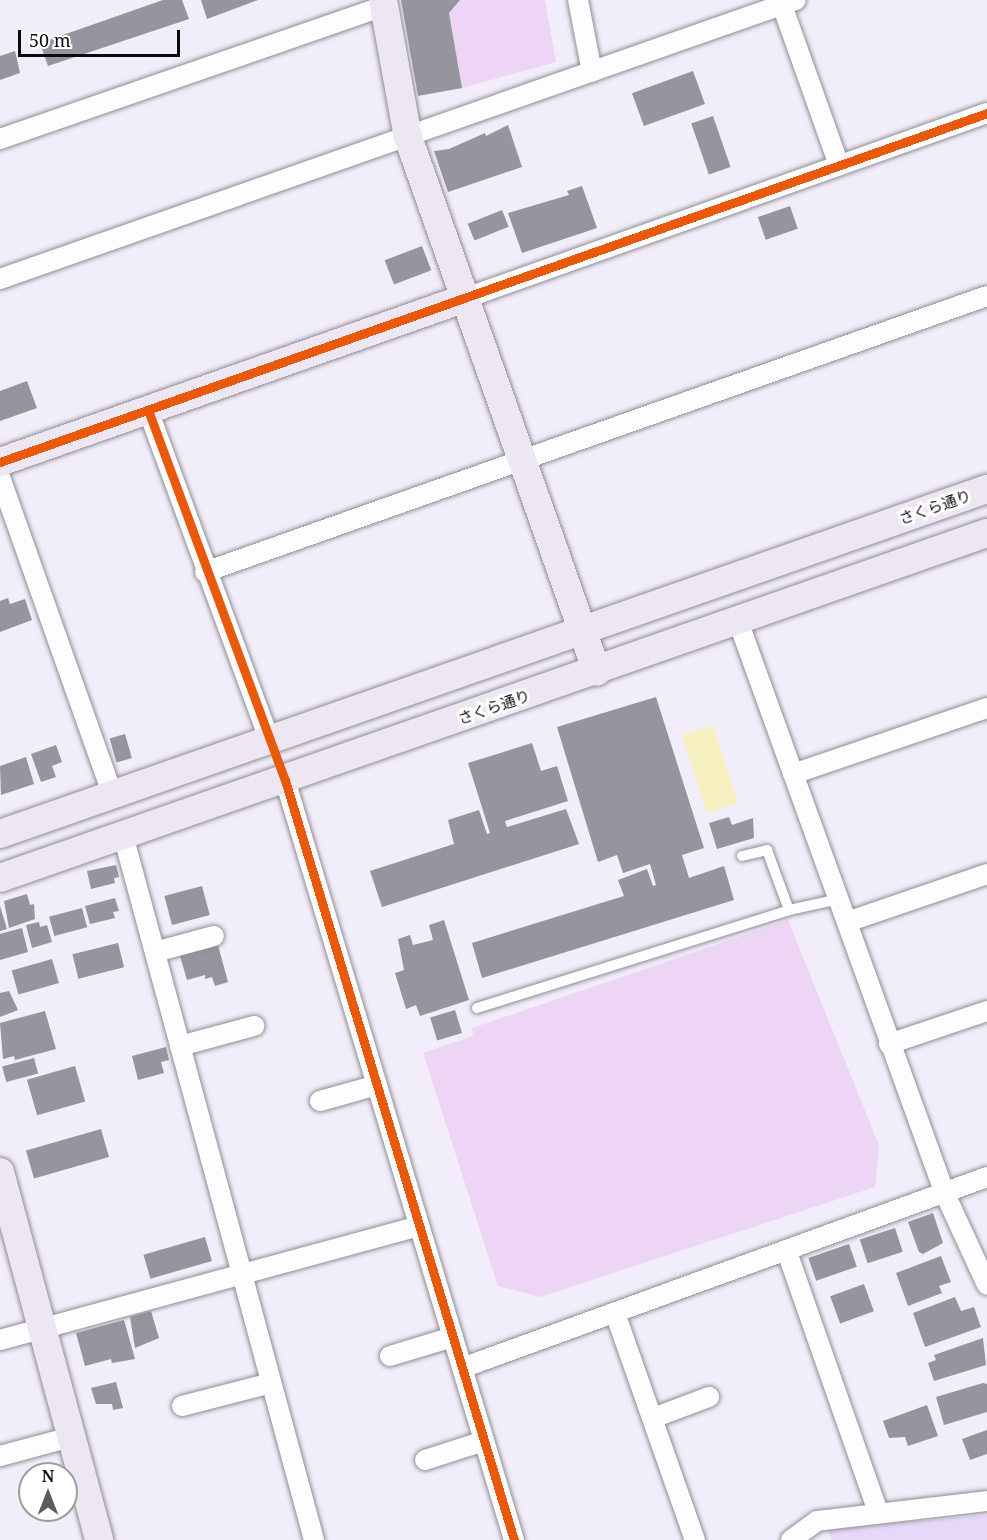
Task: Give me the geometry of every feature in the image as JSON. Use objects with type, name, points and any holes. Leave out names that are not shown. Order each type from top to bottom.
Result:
[{"type":"street","points":[[578,0],[592,72]]},
{"type":"street","points":[[0,279],[789,2],[839,165]]},
{"type":"street","points":[[0,139],[384,3],[408,137],[463,299],[597,672]]},
{"type":"street","points":[[0,462],[987,113]]},
{"type":"street","points":[[205,572],[522,463],[987,296]]},
{"type":"street","points":[[148,410],[205,572],[285,780],[514,1540]]},
{"type":"street","points":[[0,477],[112,794]]},
{"type":"street","name":"さくら通り","points":[[0,834],[581,628],[987,489]]},
{"type":"street","points":[[896,520],[912,559]]},
{"type":"street","name":"さくら通り","points":[[0,878],[597,672],[987,533]]},
{"type":"street","points":[[738,621],[945,1194],[987,1285]]},
{"type":"street","points":[[794,774],[987,708]]},
{"type":"street","points":[[123,835],[314,1540]]},
{"type":"street","points":[[847,922],[987,874]]},
{"type":"street","points":[[155,952],[214,936]]},
{"type":"street","points":[[889,1044],[987,1011]]},
{"type":"street","points":[[180,1046],[254,1026]]},
{"type":"street","points":[[320,1101],[377,1085]]},
{"type":"street","points":[[462,1368],[787,1252],[987,1177]]},
{"type":"street","points":[[1,1179],[99,1540]]},
{"type":"street","points":[[0,1340],[419,1226]]},
{"type":"street","points":[[787,1252],[878,1512]]},
{"type":"street","points":[[615,1312],[695,1540]]},
{"type":"street","points":[[390,1356],[453,1337]]},
{"type":"street","points":[[182,1406],[271,1383]]},
{"type":"street","points":[[653,1418],[709,1397]]},
{"type":"street","points":[[0,1456],[71,1437]]},
{"type":"street","points":[[424,1460],[484,1441]]},
{"type":"street","points":[[791,1540],[817,1521],[878,1512],[987,1501]]},
{"type":"lane","points":[[742,856],[767,850],[789,910]]},
{"type":"lane","points":[[477,1008],[789,910],[839,899]]},
{"type":"shaded area","points":[[460,0],[545,0],[556,62],[462,88],[449,13]]},
{"type":"shaded area","points":[[713,725],[738,803],[707,813],[682,735]]},
{"type":"shaded area","points":[[788,920],[879,1145],[875,1187],[540,1297],[498,1286],[423,1053],[473,1036],[472,1028]]},
{"type":"shaded area","points":[[987,1515],[987,1540],[832,1540],[826,1529]]},
{"type":"building","points":[[163,0],[182,0],[189,19],[48,66],[40,43]]},
{"type":"building","points":[[201,0],[258,0],[207,19]]},
{"type":"building","points":[[401,0],[460,0],[449,13],[462,88],[418,96]]},
{"type":"building","points":[[15,51],[20,73],[0,80],[0,56]]},
{"type":"building","points":[[693,71],[705,104],[644,126],[632,93]]},
{"type":"building","points":[[713,116],[731,167],[709,175],[691,123]]},
{"type":"building","points":[[508,125],[522,167],[448,192],[434,151],[449,149],[485,133],[486,136]]},
{"type":"building","points":[[582,186],[597,228],[522,253],[508,213],[569,195],[567,191]]},
{"type":"building","points":[[790,206],[798,229],[766,240],[758,217]]},
{"type":"building","points":[[502,210],[509,227],[474,241],[468,224]]},
{"type":"building","points":[[422,246],[431,270],[394,285],[385,260]]},
{"type":"building","points":[[27,381],[37,408],[0,421],[0,391]]},
{"type":"building","points":[[8,598],[10,604],[25,599],[32,620],[0,632],[0,601]]},
{"type":"building","points":[[656,697],[704,848],[682,855],[689,878],[724,866],[734,900],[482,978],[472,943],[624,896],[618,880],[647,869],[653,886],[656,885],[650,864],[623,873],[617,855],[598,862],[557,727]]},
{"type":"building","points":[[125,734],[132,758],[117,762],[110,738]]},
{"type":"building","points":[[532,743],[541,771],[557,766],[568,801],[505,821],[507,827],[566,809],[579,844],[382,907],[370,871],[454,844],[448,820],[479,810],[487,834],[490,833],[468,763]]},
{"type":"building","points":[[56,745],[62,762],[52,766],[56,777],[41,782],[31,754]]},
{"type":"building","points":[[26,757],[34,784],[1,795],[0,766]]},
{"type":"building","points":[[729,817],[732,825],[753,818],[754,838],[717,849],[709,823]]},
{"type":"building","points":[[116,865],[119,877],[114,878],[115,883],[91,889],[87,871]]},
{"type":"building","points":[[202,886],[210,915],[172,925],[164,896]]},
{"type":"building","points":[[27,894],[30,905],[34,904],[35,919],[9,928],[4,901]]},
{"type":"building","points":[[115,898],[119,911],[113,912],[115,918],[90,924],[85,906]]},
{"type":"building","points":[[0,906],[7,929],[0,931]]},
{"type":"building","points":[[82,908],[87,927],[54,936],[49,917]]},
{"type":"building","points":[[444,920],[469,1000],[420,1016],[416,1005],[406,1009],[395,973],[404,970],[398,939],[410,935],[413,945],[433,940],[429,925]]},
{"type":"building","points":[[39,922],[40,927],[47,925],[52,942],[32,948],[26,925]]},
{"type":"building","points":[[22,928],[28,952],[0,960],[0,934]]},
{"type":"building","points":[[118,943],[124,967],[78,979],[72,954]]},
{"type":"building","points":[[218,945],[228,982],[215,986],[212,977],[205,979],[205,975],[187,980],[180,956]]},
{"type":"building","points":[[52,959],[59,983],[19,995],[12,971]]},
{"type":"building","points":[[9,991],[18,1010],[0,1017],[0,993]]},
{"type":"building","points":[[455,1010],[462,1033],[437,1041],[430,1018]]},
{"type":"building","points":[[45,1011],[56,1049],[15,1060],[14,1056],[3,1059],[0,1023]]},
{"type":"building","points":[[166,1047],[169,1060],[161,1062],[164,1073],[138,1080],[132,1056]]},
{"type":"building","points":[[34,1058],[38,1073],[6,1082],[2,1067]]},
{"type":"building","points":[[75,1066],[85,1102],[37,1115],[27,1080]]},
{"type":"building","points":[[101,1129],[109,1157],[34,1178],[26,1150]]},
{"type":"building","points":[[933,1213],[943,1243],[923,1254],[919,1252],[908,1222]]},
{"type":"building","points":[[895,1228],[903,1252],[868,1263],[860,1239]]},
{"type":"building","points":[[205,1237],[212,1261],[150,1279],[143,1255]]},
{"type":"building","points":[[849,1244],[857,1267],[816,1281],[808,1258]]},
{"type":"building","points":[[941,1256],[951,1282],[939,1286],[942,1293],[908,1306],[896,1273]]},
{"type":"building","points":[[864,1284],[874,1311],[840,1324],[830,1296]]},
{"type":"building","points":[[955,1297],[961,1311],[974,1307],[981,1327],[925,1347],[913,1313]]},
{"type":"building","points":[[151,1311],[159,1338],[135,1348],[130,1317]]},
{"type":"building","points":[[124,1320],[135,1359],[112,1363],[111,1359],[85,1366],[76,1333]]},
{"type":"building","points":[[983,1338],[986,1365],[934,1381],[928,1363],[936,1360],[934,1355]]},
{"type":"building","points":[[116,1382],[123,1408],[113,1410],[112,1404],[96,1404],[91,1388]]},
{"type":"building","points":[[983,1383],[987,1384],[987,1412],[944,1425],[936,1397]]},
{"type":"building","points":[[927,1405],[938,1436],[908,1446],[905,1437],[889,1438],[883,1421]]},
{"type":"building","points":[[987,1430],[987,1454],[970,1460],[962,1439]]},
{"type":"cycle path","points":[[0,462],[987,113]]},
{"type":"cycle path","points":[[148,410],[285,780],[514,1540]]}]
